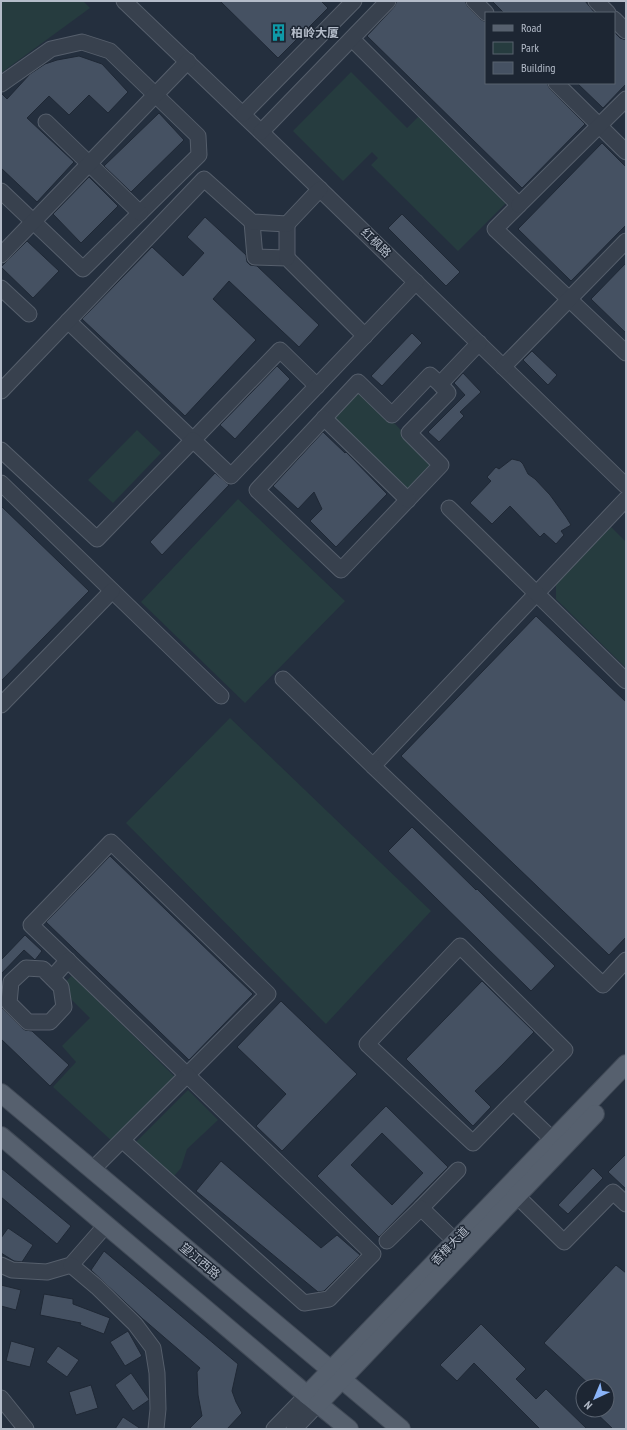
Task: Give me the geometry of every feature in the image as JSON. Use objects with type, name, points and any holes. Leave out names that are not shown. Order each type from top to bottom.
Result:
[{"type":"main road","name":"香樟大道","points":[[336,1375],[455,1241],[626,1064]]},
{"type":"main road","name":"香樟大道","points":[[312,1399],[517,1196],[626,1081]]},
{"type":"main road","name":"望江西路","points":[[1,1093],[400,1429]]},
{"type":"main road","points":[[1,1136],[349,1429]]},
{"type":"street","name":"红枫路","points":[[124,1],[243,114],[626,486]]},
{"type":"street","points":[[243,114],[354,1]]},
{"type":"street","points":[[261,132],[388,1]]},
{"type":"street","points":[[474,1],[485,12]]},
{"type":"street","points":[[596,1],[607,12]]},
{"type":"street","points":[[615,20],[626,31]]},
{"type":"street","points":[[352,39],[519,205]]},
{"type":"street","points":[[1,84],[51,49],[82,42],[110,51],[198,136],[199,155],[83,269],[1,191]]},
{"type":"street","points":[[1,255],[188,61]]},
{"type":"street","points":[[557,84],[626,152]]},
{"type":"street","points":[[626,99],[495,228],[626,353]]},
{"type":"street","points":[[46,122],[140,213]]},
{"type":"street","points":[[1,391],[204,179],[252,222],[287,224]]},
{"type":"street","points":[[287,258],[287,224],[320,189]]},
{"type":"street","points":[[252,222],[255,257],[287,258],[365,336]]},
{"type":"street","points":[[503,367],[626,241]]},
{"type":"street","points":[[68,321],[231,476],[416,282]]},
{"type":"street","points":[[1,288],[29,314]]},
{"type":"street","points":[[440,384],[479,343]]},
{"type":"street","points":[[1,450],[97,539],[280,350],[317,386]]},
{"type":"street","points":[[392,415],[430,375],[440,384],[448,393],[409,433]]},
{"type":"street","points":[[358,382],[441,465],[341,570],[258,490],[324,418],[358,382]]},
{"type":"street","points":[[324,418],[408,500]]},
{"type":"street","points":[[2,487],[221,696]]},
{"type":"street","points":[[373,766],[626,499]]},
{"type":"street","points":[[449,508],[626,681]]},
{"type":"street","points":[[1,706],[112,591]]},
{"type":"street","points":[[283,679],[602,984],[626,960]]},
{"type":"street","points":[[92,1170],[122,1140],[187,1075],[268,994],[111,842],[31,925],[68,960],[187,1075],[373,1254],[328,1300],[304,1303],[122,1140]]},
{"type":"street","points":[[460,946],[565,1050],[513,1102],[473,1143],[367,1044],[460,946]]},
{"type":"street","points":[[52,978],[68,960]]},
{"type":"street","points":[[513,1102],[553,1140]]},
{"type":"street","points":[[387,1241],[458,1170]]},
{"type":"street","points":[[517,1196],[564,1242],[613,1192],[626,1204]]},
{"type":"street","points":[[421,1208],[455,1241]]},
{"type":"street","points":[[1,1265],[12,1270],[47,1272],[71,1265],[106,1224]]},
{"type":"street","points":[[71,1265],[135,1324],[153,1348],[157,1374],[158,1409],[156,1429]]},
{"type":"street","name":"香樟大道","points":[[274,1429],[312,1399]]},
{"type":"street","name":"香樟大道","points":[[294,1429],[312,1399]]},
{"type":"street","points":[[3,1407],[26,1429]]},
{"type":"green space","points":[[1,1],[83,1],[90,8],[1,73]]},
{"type":"green space","points":[[351,72],[407,128],[419,116],[506,203],[458,251],[371,165],[378,158],[372,152],[343,181],[293,131]]},
{"type":"green space","points":[[358,386],[434,464],[406,492],[330,417]]},
{"type":"green space","points":[[137,430],[161,453],[113,503],[88,480]]},
{"type":"green space","points":[[238,499],[345,601],[245,703],[141,602]]},
{"type":"green space","points":[[611,527],[626,542],[626,668],[556,599],[556,584]]},
{"type":"green space","points":[[230,718],[431,911],[326,1024],[126,823]]},
{"type":"green space","points":[[72,975],[176,1078],[113,1142],[53,1087],[76,1062],[62,1046],[90,1018],[68,996],[65,983]]},
{"type":"green space","points":[[188,1090],[218,1120],[187,1149],[181,1168],[173,1177],[136,1142]]},
{"type":"building","name":"柏岭大厦","points":[[220,1],[321,1],[328,8],[278,58]]},
{"type":"building","points":[[397,1],[465,1],[468,7],[480,19],[485,22],[485,84],[548,84],[550,89],[585,124],[522,188],[367,36],[394,7]]},
{"type":"building","points":[[492,1],[585,1],[594,12],[503,12]]},
{"type":"building","points":[[615,33],[620,38],[626,40],[626,84],[603,108],[578,84],[615,84]]},
{"type":"building","points":[[79,56],[102,64],[128,92],[108,113],[89,95],[69,115],[49,96],[27,118],[74,162],[37,202],[1,168],[1,93],[7,99],[30,74],[45,64]]},
{"type":"building","points":[[159,113],[184,140],[131,192],[104,166]]},
{"type":"building","points":[[602,143],[626,167],[626,225],[571,281],[518,229]]},
{"type":"building","points":[[89,177],[118,206],[81,243],[53,214]]},
{"type":"building","points":[[402,214],[460,272],[446,286],[388,228]]},
{"type":"building","points":[[205,217],[246,255],[247,262],[250,265],[257,266],[319,325],[299,347],[229,281],[213,299],[256,340],[185,416],[82,319],[152,247],[183,276],[204,253],[187,237]]},
{"type":"building","points":[[27,241],[59,271],[33,298],[1,267]]},
{"type":"building","points":[[626,263],[626,333],[591,299]]},
{"type":"building","points":[[412,333],[422,343],[382,386],[371,376]]},
{"type":"building","points":[[532,351],[557,375],[548,385],[523,360]]},
{"type":"building","points":[[277,366],[290,379],[235,439],[220,425]]},
{"type":"building","points":[[463,373],[481,392],[460,412],[464,416],[439,442],[428,432],[465,395],[454,383]]},
{"type":"building","points":[[323,432],[345,453],[346,452],[387,494],[336,547],[310,521],[322,509],[314,492],[298,509],[273,486]]},
{"type":"building","points":[[512,459],[520,461],[523,464],[528,474],[535,479],[550,495],[571,525],[561,531],[564,535],[556,544],[544,533],[540,537],[510,506],[492,524],[470,503],[491,481],[487,477],[496,467],[499,469]]},
{"type":"building","points":[[215,473],[229,485],[162,555],[150,542]]},
{"type":"building","points":[[1,506],[89,591],[1,681]]},
{"type":"building","points":[[536,616],[626,702],[626,937],[609,955],[401,756]]},
{"type":"building","points":[[412,827],[555,966],[531,991],[388,851]]},
{"type":"building","points":[[110,856],[253,994],[189,1060],[46,922]]},
{"type":"building","points":[[25,935],[42,951],[35,960],[24,950],[1,974],[1,960]]},
{"type":"building","points":[[482,981],[534,1032],[475,1091],[491,1107],[473,1126],[406,1059]]},
{"type":"building","points":[[281,1001],[357,1074],[282,1151],[256,1126],[286,1094],[237,1047]]},
{"type":"building","points":[[1,1007],[22,1028],[32,1031],[69,1065],[50,1086],[1,1039]]},
{"type":"building","points":[[386,1106],[448,1167],[379,1237],[317,1176]],"holes":[[[382,1133],[423,1173],[392,1205],[351,1165]]]},
{"type":"building","points":[[626,1154],[626,1189],[608,1172]]},
{"type":"building","points":[[221,1161],[321,1248],[337,1235],[360,1255],[324,1291],[318,1292],[196,1191]]},
{"type":"building","points":[[1,1168],[71,1226],[57,1244],[1,1197]]},
{"type":"building","points":[[593,1168],[603,1178],[568,1214],[558,1205]]},
{"type":"building","points":[[8,1228],[33,1245],[22,1262],[14,1261],[1,1253],[1,1238]]},
{"type":"building","points":[[104,1251],[238,1364],[232,1391],[242,1413],[227,1429],[189,1429],[202,1416],[198,1395],[197,1372],[200,1368],[143,1319],[91,1270]]},
{"type":"building","points":[[616,1265],[626,1273],[626,1429],[613,1429],[601,1418],[615,1418],[615,1378],[582,1378],[544,1343]]},
{"type":"building","points":[[1,1285],[21,1290],[16,1310],[1,1306]]},
{"type":"building","points":[[44,1294],[73,1299],[73,1304],[110,1318],[104,1334],[80,1325],[81,1323],[40,1315]]},
{"type":"building","points":[[481,1324],[526,1369],[516,1379],[536,1399],[546,1389],[587,1429],[540,1429],[474,1363],[457,1381],[440,1365]]},
{"type":"building","points":[[128,1331],[142,1356],[125,1366],[110,1342]]},
{"type":"building","points":[[11,1341],[35,1348],[30,1367],[6,1361]]},
{"type":"building","points":[[58,1346],[79,1360],[67,1377],[46,1362]]},
{"type":"building","points":[[131,1373],[149,1399],[133,1411],[115,1385]]},
{"type":"building","points":[[91,1385],[98,1408],[76,1415],[69,1392]]},
{"type":"building","points":[[123,1417],[141,1429],[115,1429]]},
{"type":"place","name":"柏岭大厦","points":[[278,33]]}]
